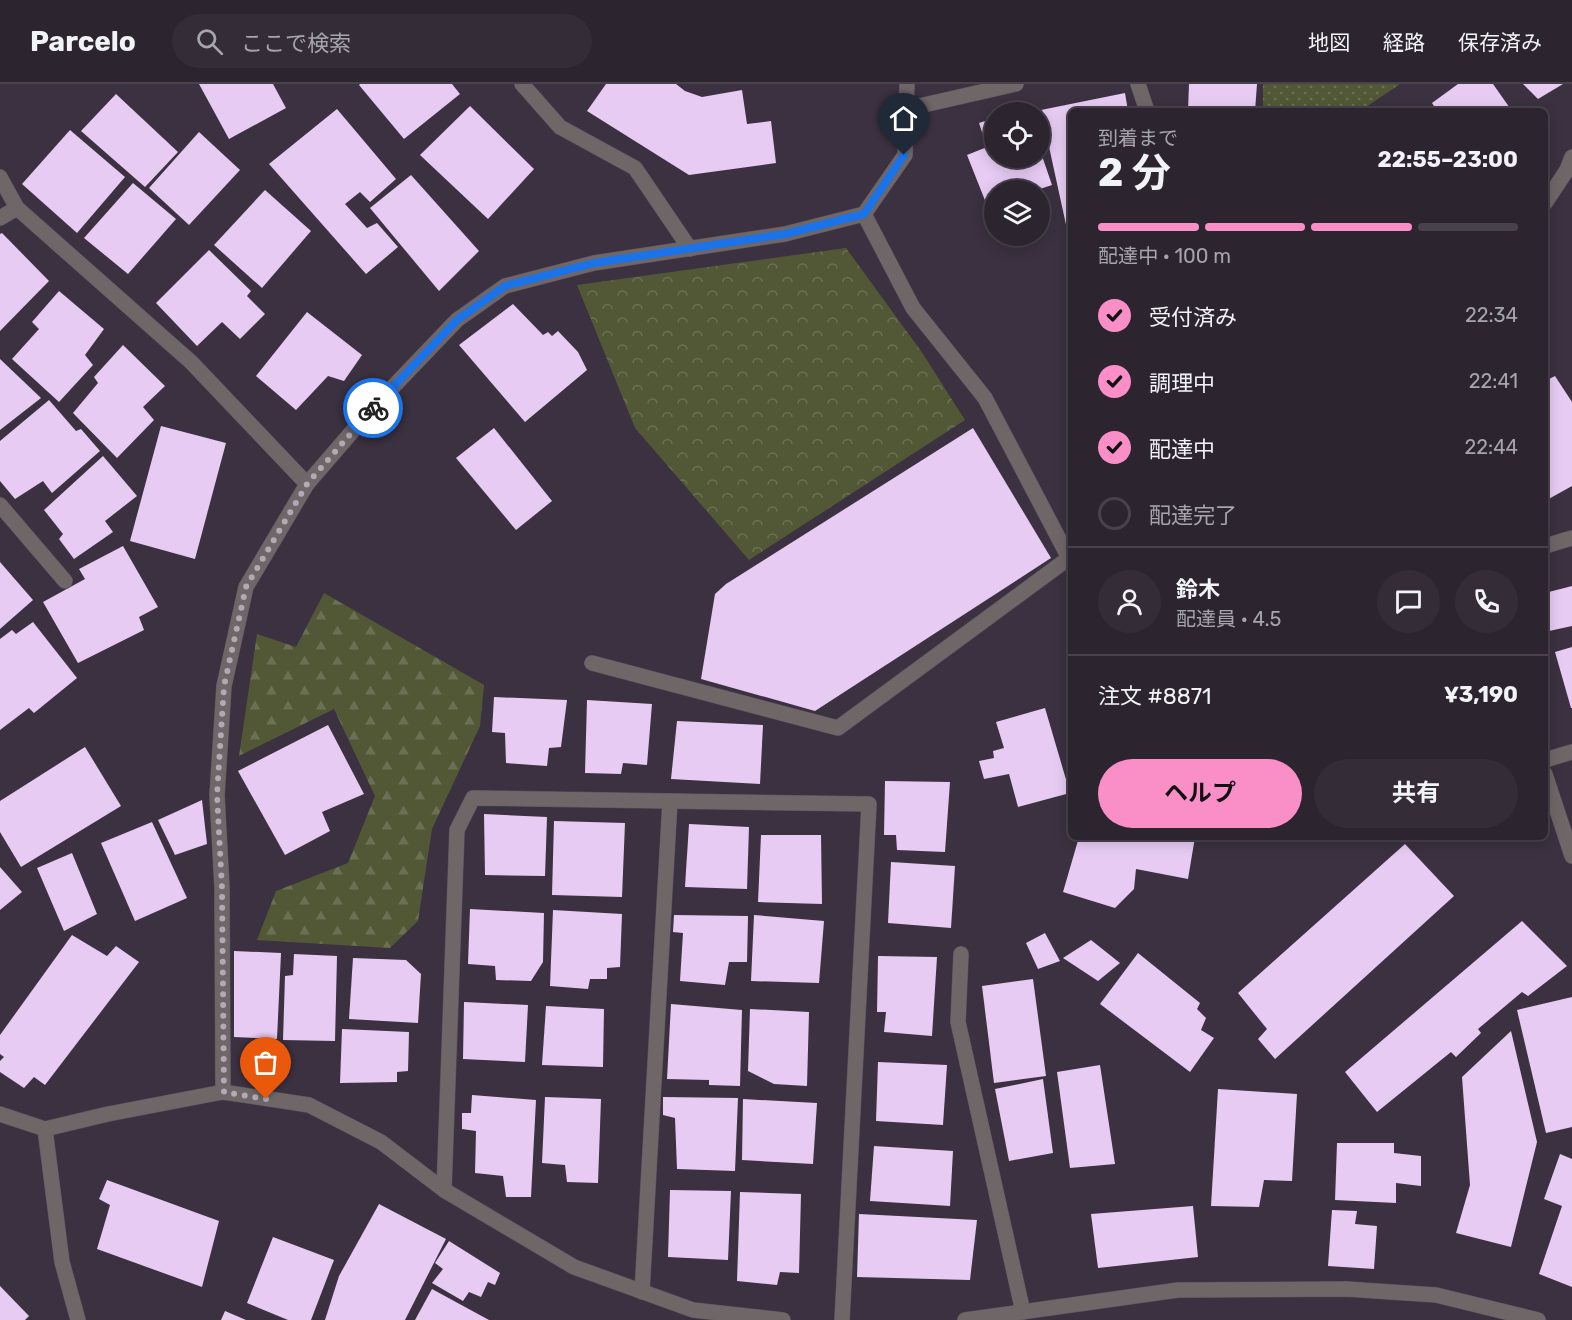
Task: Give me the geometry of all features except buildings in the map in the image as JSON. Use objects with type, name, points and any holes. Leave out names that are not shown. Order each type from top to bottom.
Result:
[{"type":"street","points":[[522,84],[560,127],[635,168],[690,249]]},
{"type":"street","points":[[224,1092],[222,888],[217,795],[224,686],[246,587],[307,484],[369,412],[457,320],[505,286],[594,263],[785,234],[864,214],[904,155],[907,84]]},
{"type":"street","points":[[906,109],[1016,84]]},
{"type":"street","points":[[1138,84],[1146,108]]},
{"type":"street","points":[[1548,198],[1567,170],[1572,157]]},
{"type":"street","points":[[0,177],[17,208],[190,362],[307,484]]},
{"type":"street","points":[[0,218],[17,208]]},
{"type":"street","points":[[864,214],[913,308],[985,398],[1068,556]]},
{"type":"street","points":[[0,505],[65,581]]},
{"type":"street","points":[[1548,545],[1572,538]]},
{"type":"street","points":[[592,663],[838,728],[1068,559]]},
{"type":"street","points":[[1548,759],[1572,752]]},
{"type":"street","points":[[1548,783],[1572,856]]},
{"type":"street","points":[[444,1190],[457,830],[473,798],[869,804],[842,1320]]},
{"type":"street","points":[[642,1292],[670,801]]},
{"type":"street","points":[[961,954],[958,1022],[1023,1312]]},
{"type":"street","points":[[0,1114],[45,1129],[108,1114],[224,1092],[309,1105],[381,1142],[444,1190],[574,1267],[642,1292],[695,1315],[783,1320]]},
{"type":"street","points":[[45,1129],[62,1262],[78,1320]]},
{"type":"street","points":[[965,1320],[1178,1290],[1346,1289],[1436,1294],[1538,1320]]},
{"type":"green space","points":[[1263,84],[1400,84],[1364,108],[1263,108]]},
{"type":"green space","points":[[846,248],[921,351],[965,420],[749,560],[635,428],[577,285]]},
{"type":"green space","points":[[324,593],[484,685],[480,726],[432,829],[418,921],[390,948],[257,940],[276,891],[348,863],[375,796],[334,709],[239,756],[257,634],[296,647]]},
{"type":"way so far","points":[[266,1099],[224,1092],[222,888],[217,795],[224,686],[246,587],[307,484],[373,408]]},
{"type":"route","points":[[373,408],[457,320],[505,286],[594,263],[785,234],[864,214],[904,155]]}]
